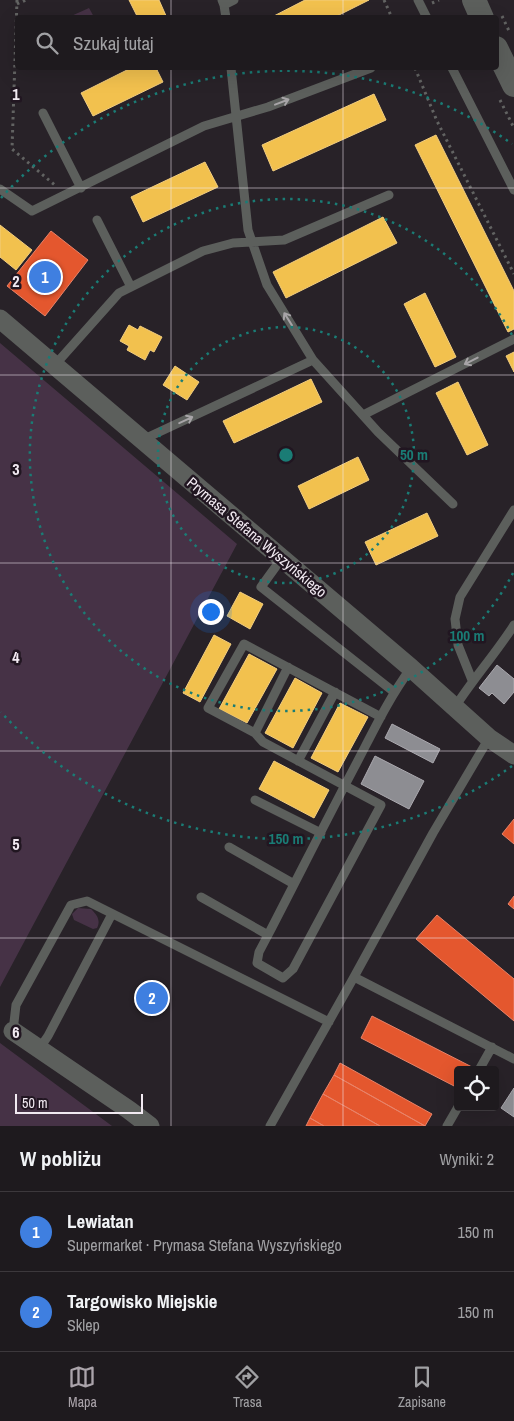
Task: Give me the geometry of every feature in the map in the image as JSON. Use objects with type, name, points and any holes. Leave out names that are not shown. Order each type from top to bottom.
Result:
[{"type":"street","points":[[474,0],[481,15]]},
{"type":"street","points":[[499,54],[514,86]]},
{"type":"street","name":"Prymasa Stefana Wyszyńskiego","points":[[0,319],[411,668],[489,738],[514,754]]},
{"type":"street","points":[[13,1031],[150,1126]]},
{"type":"lane","points":[[225,15],[223,2],[234,0]]},
{"type":"lane","points":[[418,0],[426,15]]},
{"type":"lane","points":[[231,70],[248,230],[267,285],[313,360],[363,416],[453,504]]},
{"type":"lane","points":[[0,188],[32,211],[204,126],[268,107],[366,70]]},
{"type":"lane","points":[[453,70],[514,190]]},
{"type":"lane","points":[[43,112],[81,188]]},
{"type":"lane","points":[[54,366],[119,294],[131,287],[203,251],[233,243],[284,240],[389,195]]},
{"type":"lane","points":[[97,220],[131,287]]},
{"type":"lane","points":[[363,416],[514,339]]},
{"type":"lane","points":[[142,440],[313,360]]},
{"type":"lane","points":[[472,680],[458,645],[455,619],[460,597],[514,510]]},
{"type":"lane","points":[[282,558],[261,587],[394,692]]},
{"type":"lane","points":[[454,707],[472,680],[501,646],[514,625]]},
{"type":"lane","points":[[381,717],[244,644],[208,708],[254,733],[263,742],[298,761],[345,786],[381,805],[293,969],[283,978],[257,963],[259,952],[320,833],[345,786],[381,717],[394,692],[411,668]]},
{"type":"lane","points":[[254,733],[288,667]]},
{"type":"lane","points":[[298,761],[335,692]]},
{"type":"lane","points":[[270,1126],[433,833],[489,738]]},
{"type":"lane","points":[[255,800],[320,833]]},
{"type":"lane","points":[[229,847],[294,884]]},
{"type":"lane","points":[[201,897],[268,935]]},
{"type":"lane","points":[[13,1031],[16,1005],[71,905],[87,901],[329,1022]]},
{"type":"lane","points":[[39,1049],[48,1036],[112,914]]},
{"type":"lane","points":[[354,977],[514,1059]]},
{"type":"lane","points":[[481,1066],[492,1048]]},
{"type":"lane","points":[[447,1126],[456,1111]]},
{"type":"path","points":[[17,15],[17,2],[26,0]]},
{"type":"path","points":[[384,0],[391,15]]},
{"type":"path","points":[[15,61],[12,149],[67,195]]},
{"type":"path","points":[[416,70],[437,121],[514,274]]},
{"type":"shaded area","points":[[89,8],[93,15],[73,15]]},
{"type":"shaded area","points":[[0,343],[237,544],[0,987]]},
{"type":"shaded area","points":[[78,908],[91,909],[93,911],[98,920],[97,928],[93,929],[74,920],[72,914]]},
{"type":"shaded area","points":[[0,1043],[112,1126],[0,1126]]},
{"type":"building: Mieszkania","points":[[129,0],[159,0],[166,15],[136,15]]},
{"type":"building: Mieszkania","points":[[305,0],[369,0],[339,15],[276,15]]},
{"type":"building: Mieszkania","points":[[127,70],[157,70],[163,82],[93,116],[81,93]]},
{"type":"building: Mieszkania","points":[[374,94],[386,120],[273,171],[262,145]]},
{"type":"building: Mieszkania","points":[[436,135],[514,291],[514,329],[508,332],[415,145]]},
{"type":"building: Mieszkania","points":[[205,162],[218,187],[143,222],[131,197]]},
{"type":"building: Mieszkania","points":[[383,217],[397,243],[286,298],[273,272]]},
{"type":"building: Mieszkania","points":[[0,225],[32,250],[16,270],[0,257]]},
{"type":"building: Mieszkania","points":[[425,293],[456,357],[435,367],[404,304]]},
{"type":"building: Mieszkania","points":[[129,325],[138,330],[140,326],[162,337],[154,352],[150,350],[145,360],[127,350],[129,346],[120,341]]},
{"type":"building: Mieszkania","points":[[514,352],[514,372],[506,356]]},
{"type":"building: Mieszkania","points":[[175,366],[199,382],[187,400],[163,385]]},
{"type":"building: Mieszkania","points":[[311,379],[322,402],[234,443],[223,421]]},
{"type":"building: Mieszkania","points":[[458,382],[488,445],[467,455],[436,393]]},
{"type":"building: Mieszkania","points":[[358,457],[369,480],[309,509],[298,486]]},
{"type":"building: Mieszkania","points":[[427,513],[438,536],[376,565],[365,542]]},
{"type":"building: Mieszkania","points":[[240,592],[263,604],[250,629],[227,616]]},
{"type":"building: Mieszkania","points":[[214,635],[231,644],[200,702],[183,693]]},
{"type":"building: Mieszkania","points":[[249,654],[277,669],[247,723],[219,709]]},
{"type":"building: Mieszkania","points":[[295,678],[322,693],[293,748],[265,733]]},
{"type":"building: Mieszkania","points":[[340,703],[368,717],[338,772],[311,758]]},
{"type":"building: Mieszkania","points":[[274,761],[329,790],[314,818],[259,789]]},
{"type":"building: Handel","points":[[51,231],[88,260],[45,316],[7,286]]},
{"type":"building: Handel","points":[[514,819],[514,844],[502,834]]},
{"type":"building: Handel","points":[[514,896],[514,909],[508,904]]},
{"type":"building: Handel","points":[[437,915],[514,979],[514,1021],[416,939]]},
{"type":"building: Handel","points":[[372,1016],[470,1066],[454,1066],[454,1086],[361,1038]]},
{"type":"building: Handel","points":[[340,1063],[432,1114],[425,1126],[334,1075]]},
{"type":"building: Handel","points":[[334,1075],[425,1126],[380,1126],[323,1094]]},
{"type":"building: Handel","points":[[323,1094],[380,1126],[324,1126],[310,1118]]},
{"type":"building: Handel","points":[[310,1118],[324,1126],[306,1126]]},
{"type":"building: Przemysł","points":[[497,665],[514,679],[514,692],[504,704],[492,693],[489,696],[479,688]]},
{"type":"building: Przemysł","points":[[392,724],[440,749],[433,763],[385,738]]},
{"type":"building: Przemysł","points":[[375,756],[424,781],[409,809],[361,784]]},
{"type":"building: Przemysł","points":[[514,1088],[514,1117],[501,1108]]},
{"type":"place","name":"Lewiatan","points":[[45,277]]},
{"type":"place","name":"Targowisko Miejskie","points":[[152,998]]}]
